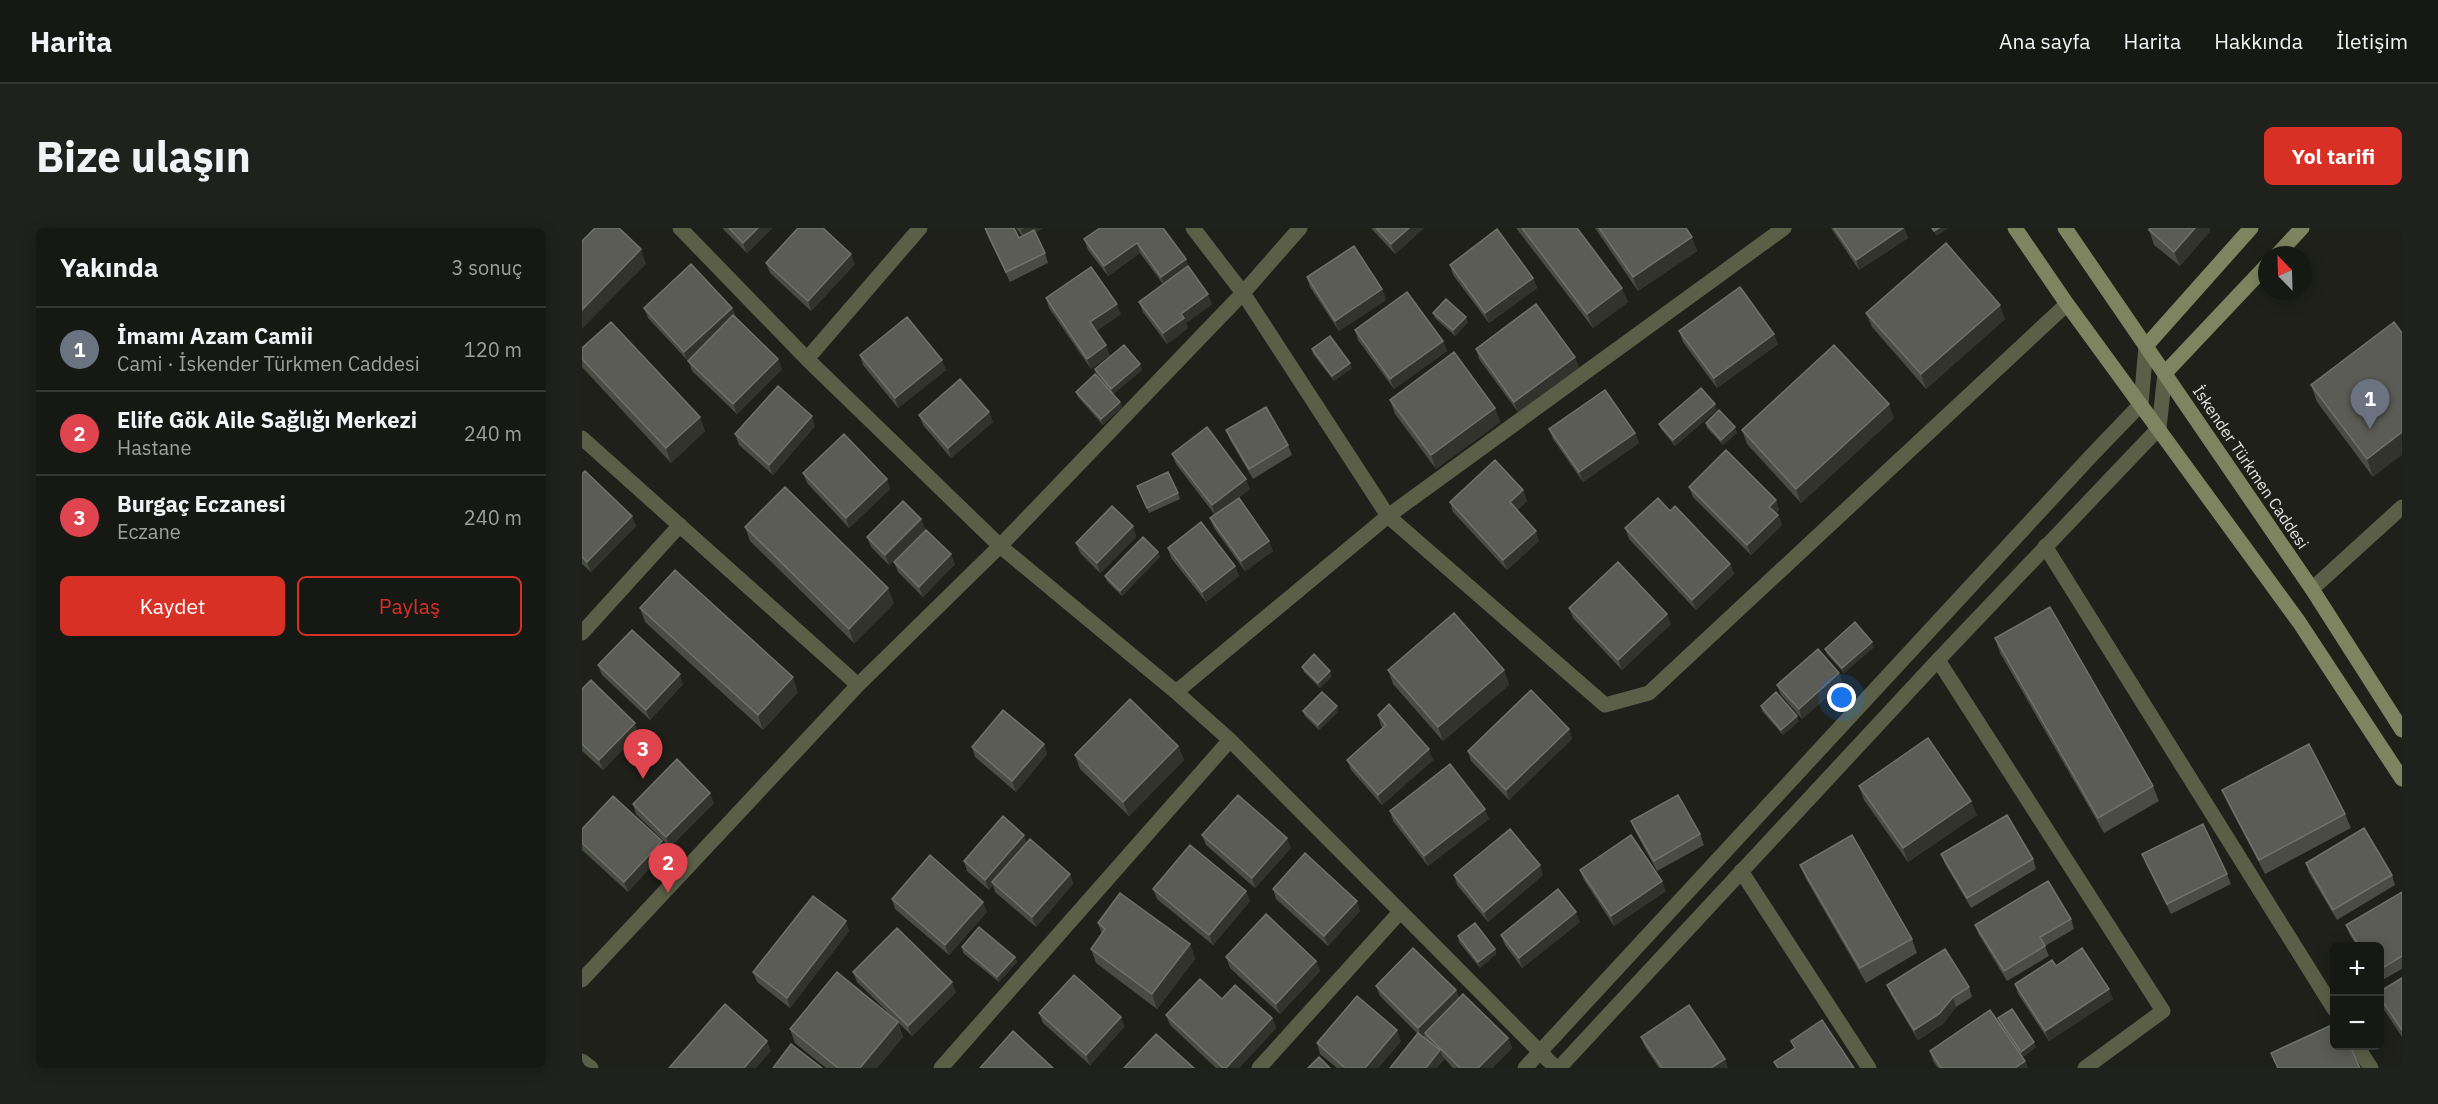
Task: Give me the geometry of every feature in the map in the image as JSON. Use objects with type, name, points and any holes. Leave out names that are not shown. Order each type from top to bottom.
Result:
[{"type":"main road","points":[[2015,228],[2067,304],[2299,622],[2402,779]]},
{"type":"main road","name":"İskender Türkmen Caddesi","points":[[2065,228],[2312,589],[2402,730]]},
{"type":"main road","points":[[2146,346],[2251,228]]},
{"type":"main road","points":[[2285,246],[2302,228]]},
{"type":"main road","points":[[2165,373],[2258,275]]},
{"type":"street","points":[[680,228],[807,359],[1000,546],[1176,692],[1230,740],[1539,1053],[1557,1068],[2045,546],[2159,428],[2165,373]]},
{"type":"street","points":[[807,359],[920,228]]},
{"type":"street","points":[[1193,228],[1243,293],[1388,516],[1605,705],[1649,693],[2067,304]]},
{"type":"street","points":[[582,980],[858,686],[1000,546],[1243,293],[1300,228]]},
{"type":"street","points":[[1176,692],[1388,516],[1784,228]]},
{"type":"street","points":[[1525,1068],[2141,404],[2146,346]]},
{"type":"street","points":[[582,438],[858,686]]},
{"type":"street","points":[[2312,589],[2402,507]]},
{"type":"street","points":[[582,633],[680,525]]},
{"type":"street","points":[[2045,546],[2330,1003]]},
{"type":"street","points":[[1938,660],[2163,1011],[2085,1068]]},
{"type":"street","points":[[941,1068],[1230,740]]},
{"type":"street","points":[[1741,872],[1869,1068]]},
{"type":"street","points":[[1258,1068],[1400,912]]},
{"type":"street","points":[[2360,1050],[2371,1068]]},
{"type":"street","points":[[582,1061],[591,1068]]},
{"type":"building","points":[[595,228],[619,228],[641,249],[582,310],[582,241]]},
{"type":"building","points":[[729,228],[758,228],[743,243]]},
{"type":"building","points":[[798,228],[823,228],[851,254],[808,301],[766,263]]},
{"type":"building","points":[[985,228],[1014,228],[1019,238],[1034,230],[1045,253],[1006,272]]},
{"type":"building","points":[[1100,228],[1163,228],[1186,259],[1161,277],[1137,243],[1104,266],[1084,239]]},
{"type":"building","points":[[1376,228],[1409,228],[1391,244]]},
{"type":"building","points":[[1522,228],[1577,228],[1622,288],[1587,314]]},
{"type":"building","points":[[1599,228],[1686,228],[1692,237],[1633,277]]},
{"type":"building","points":[[1834,228],[1903,228],[1856,260]]},
{"type":"building","points":[[2151,228],[2195,228],[2174,252],[2149,230]]},
{"type":"building","points":[[1497,229],[1533,278],[1485,313],[1450,265]]},
{"type":"building","points":[[1946,243],[2000,305],[1921,374],[1866,313]]},
{"type":"building","points":[[1354,246],[1382,289],[1335,321],[1307,277]]},
{"type":"building","points":[[691,264],[732,308],[684,352],[644,308]]},
{"type":"building","points":[[1188,266],[1208,294],[1181,314],[1184,318],[1163,333],[1139,302]]},
{"type":"building","points":[[1091,267],[1117,304],[1090,322],[1106,345],[1087,359],[1046,298]]},
{"type":"building","points":[[1740,287],[1774,334],[1714,378],[1679,331]]},
{"type":"building","points":[[1407,292],[1443,341],[1390,379],[1355,330]]},
{"type":"building","points":[[1446,299],[1466,317],[1453,330],[1433,313]]},
{"type":"building","points":[[1536,304],[1575,357],[1514,402],[1476,349]]},
{"type":"building","points":[[733,315],[778,359],[733,404],[688,361]]},
{"type":"building","points":[[907,317],[942,360],[895,398],[860,355]]},
{"type":"building","points":[[611,322],[700,417],[666,448],[582,359],[582,348]]},
{"type":"building","points":[[2394,322],[2402,333],[2402,432],[2367,459],[2311,385]]},
{"type":"building","points":[[1330,336],[1350,363],[1332,376],[1312,349]]},
{"type":"building","points":[[1124,345],[1140,364],[1111,389],[1095,369]]},
{"type":"building","points":[[1834,345],[1889,404],[1796,489],[1742,430]]},
{"type":"building","points":[[1454,352],[1495,408],[1431,455],[1390,400]]},
{"type":"building","points":[[1095,374],[1120,402],[1101,419],[1076,392]]},
{"type":"building","points":[[960,379],[989,412],[948,448],[919,415]]},
{"type":"building","points":[[778,386],[812,416],[769,465],[735,434]]},
{"type":"building","points":[[1701,388],[1715,404],[1673,440],[1659,424]]},
{"type":"building","points":[[1605,390],[1635,433],[1579,472],[1549,429]]},
{"type":"building","points":[[1266,407],[1288,445],[1249,469],[1226,430]]},
{"type":"building","points":[[1719,410],[1735,427],[1721,440],[1706,423]]},
{"type":"building","points":[[1207,427],[1246,479],[1212,505],[1172,454]]},
{"type":"building","points":[[844,434],[887,479],[846,518],[803,473]]},
{"type":"building","points":[[1726,450],[1776,500],[1769,507],[1778,515],[1747,545],[1689,487]]},
{"type":"building","points":[[1495,460],[1523,490],[1510,502],[1536,531],[1503,560],[1450,502]]},
{"type":"building","points":[[585,471],[632,516],[587,562],[582,557],[582,474]]},
{"type":"building","points":[[1168,472],[1178,493],[1147,508],[1137,486]]},
{"type":"building","points":[[785,487],[888,588],[849,629],[745,527]]},
{"type":"building","points":[[1239,498],[1269,541],[1241,561],[1210,518]]},
{"type":"building","points":[[1658,498],[1670,511],[1675,506],[1730,564],[1692,600],[1625,528]]},
{"type":"building","points":[[903,501],[921,519],[885,555],[867,537]]},
{"type":"building","points":[[1112,506],[1133,526],[1097,563],[1076,543]]},
{"type":"building","points":[[1201,522],[1235,566],[1202,592],[1168,548]]},
{"type":"building","points":[[926,530],[951,554],[919,587],[894,562]]},
{"type":"building","points":[[1143,537],[1158,552],[1120,591],[1105,576]]},
{"type":"building","points":[[1618,562],[1667,614],[1618,660],[1569,608]]},
{"type":"building","points":[[675,570],[793,677],[758,715],[640,608]]},
{"type":"building","points":[[2050,607],[2153,786],[2098,818],[1995,638]]},
{"type":"building","points":[[1454,613],[1504,670],[1438,727],[1388,670]]},
{"type":"building","points":[[1855,622],[1872,642],[1842,668],[1825,649]]},
{"type":"building","points":[[632,630],[680,674],[646,710],[598,665]]},
{"type":"building","points":[[1818,649],[1839,673],[1799,709],[1777,685]]},
{"type":"building","points":[[1314,654],[1330,671],[1318,683],[1302,667]]},
{"type":"building","points":[[591,680],[635,723],[599,760],[582,744],[582,689]]},
{"type":"building","points":[[1531,690],[1569,729],[1506,790],[1468,751]]},
{"type":"building","points":[[1322,692],[1337,706],[1318,725],[1303,711]]},
{"type":"building","points":[[1776,692],[1797,716],[1781,730],[1761,706]]},
{"type":"building","points":[[1130,699],[1178,746],[1123,802],[1075,755]]},
{"type":"building","points":[[1389,704],[1429,749],[1378,795],[1347,760],[1386,725],[1378,715]]},
{"type":"building","points":[[1003,710],[1044,744],[1012,781],[972,747]]},
{"type":"building","points":[[1928,738],[1971,801],[1903,848],[1859,786]]},
{"type":"building","points":[[2309,744],[2345,814],[2259,860],[2222,790]]},
{"type":"building","points":[[677,759],[710,793],[666,837],[633,804]]},
{"type":"building","points":[[1450,764],[1485,809],[1424,856],[1390,811]]},
{"type":"building","points":[[1238,795],[1287,838],[1252,878],[1202,835]]},
{"type":"building","points":[[1678,795],[1700,834],[1654,861],[1631,821]]},
{"type":"building","points":[[613,796],[662,841],[624,882],[582,843],[582,829]]},
{"type":"building","points":[[2007,815],[2033,859],[1967,898],[1941,854]]},
{"type":"building","points":[[1003,816],[1024,835],[985,880],[964,861]]},
{"type":"building","points":[[2203,824],[2227,874],[2167,904],[2142,854]]},
{"type":"building","points":[[2364,828],[2392,875],[2333,910],[2306,863]]},
{"type":"building","points":[[1510,829],[1540,865],[1484,912],[1454,875]]},
{"type":"building","points":[[1631,835],[1662,881],[1611,916],[1580,870]]},
{"type":"building","points":[[1852,835],[1912,939],[1860,968],[1800,865]]},
{"type":"building","points":[[1030,839],[1070,874],[1032,917],[992,882]]},
{"type":"building","points":[[1190,845],[1246,891],[1209,935],[1153,889]]},
{"type":"building","points":[[1305,853],[1357,901],[1324,936],[1273,889]]},
{"type":"building","points":[[930,855],[983,902],[945,945],[892,899]]},
{"type":"building","points":[[2048,881],[2071,919],[2040,937],[2045,946],[2004,971],[1975,925]]},
{"type":"building","points":[[1558,889],[1576,912],[1519,958],[1501,935]]},
{"type":"building","points":[[2402,892],[2402,956],[2384,967],[2384,942],[2357,942],[2346,925]]},
{"type":"building","points":[[1120,893],[1190,944],[1152,994],[1091,949],[1105,929],[1098,923]]},
{"type":"building","points":[[813,896],[846,921],[787,998],[753,972]]},
{"type":"building","points":[[1266,914],[1316,961],[1276,1004],[1226,957]]},
{"type":"building","points":[[1475,923],[1495,949],[1478,962],[1458,936]]},
{"type":"building","points":[[979,927],[1015,957],[997,977],[962,947]]},
{"type":"building","points":[[897,928],[952,982],[908,1026],[853,972]]},
{"type":"building","points":[[1413,948],[1456,990],[1418,1028],[1376,986]]},
{"type":"building","points":[[2082,948],[2109,989],[2045,1031],[2015,984],[2052,960],[2056,966]]},
{"type":"building","points":[[1945,949],[1969,987],[1953,997],[1939,1014],[1914,1030],[1887,985]]},
{"type":"building","points":[[837,972],[898,1022],[860,1068],[838,1068],[790,1029]]},
{"type":"building","points":[[1074,975],[1121,1017],[1086,1055],[1039,1013]]},
{"type":"building","points":[[2402,978],[2402,1030],[2384,1003],[2384,989]]},
{"type":"building","points":[[1200,979],[1222,999],[1235,985],[1272,1018],[1226,1068],[1223,1068],[1166,1015]]},
{"type":"building","points":[[1463,994],[1508,1038],[1478,1068],[1460,1068],[1425,1033]]},
{"type":"building","points":[[1357,996],[1397,1030],[1365,1068],[1345,1068],[1317,1043]]},
{"type":"building","points":[[725,1004],[767,1041],[744,1068],[669,1068]]},
{"type":"building","points":[[1689,1005],[1725,1059],[1711,1068],[1662,1068],[1641,1037]]},
{"type":"building","points":[[2012,1009],[2034,1042],[2021,1052],[1998,1018]]},
{"type":"building","points":[[1990,1010],[2025,1061],[2015,1068],[1941,1068],[1930,1051]]},
{"type":"building","points":[[1822,1020],[1854,1068],[1778,1068],[1774,1062],[1795,1048],[1791,1041]]},
{"type":"building","points":[[2330,1026],[2330,1050],[2352,1050],[2360,1068],[2278,1068],[2271,1053]]},
{"type":"building","points":[[1013,1031],[1053,1068],[980,1068]]},
{"type":"building","points":[[1418,1033],[1440,1050],[1426,1068],[1390,1068]]},
{"type":"building","points":[[1156,1034],[1194,1068],[1124,1068]]},
{"type":"building","points":[[791,1044],[822,1068],[773,1068]]},
{"type":"building","points":[[1319,1057],[1330,1068],[1308,1068]]},
{"type":"place","name":"İmamı Azam Camii","points":[[2370,429]]},
{"type":"place","name":"Burgaç Eczanesi","points":[[643,779]]},
{"type":"place","name":"Elife Gök Aile Sağlığı Merkezi","points":[[668,893]]}]
